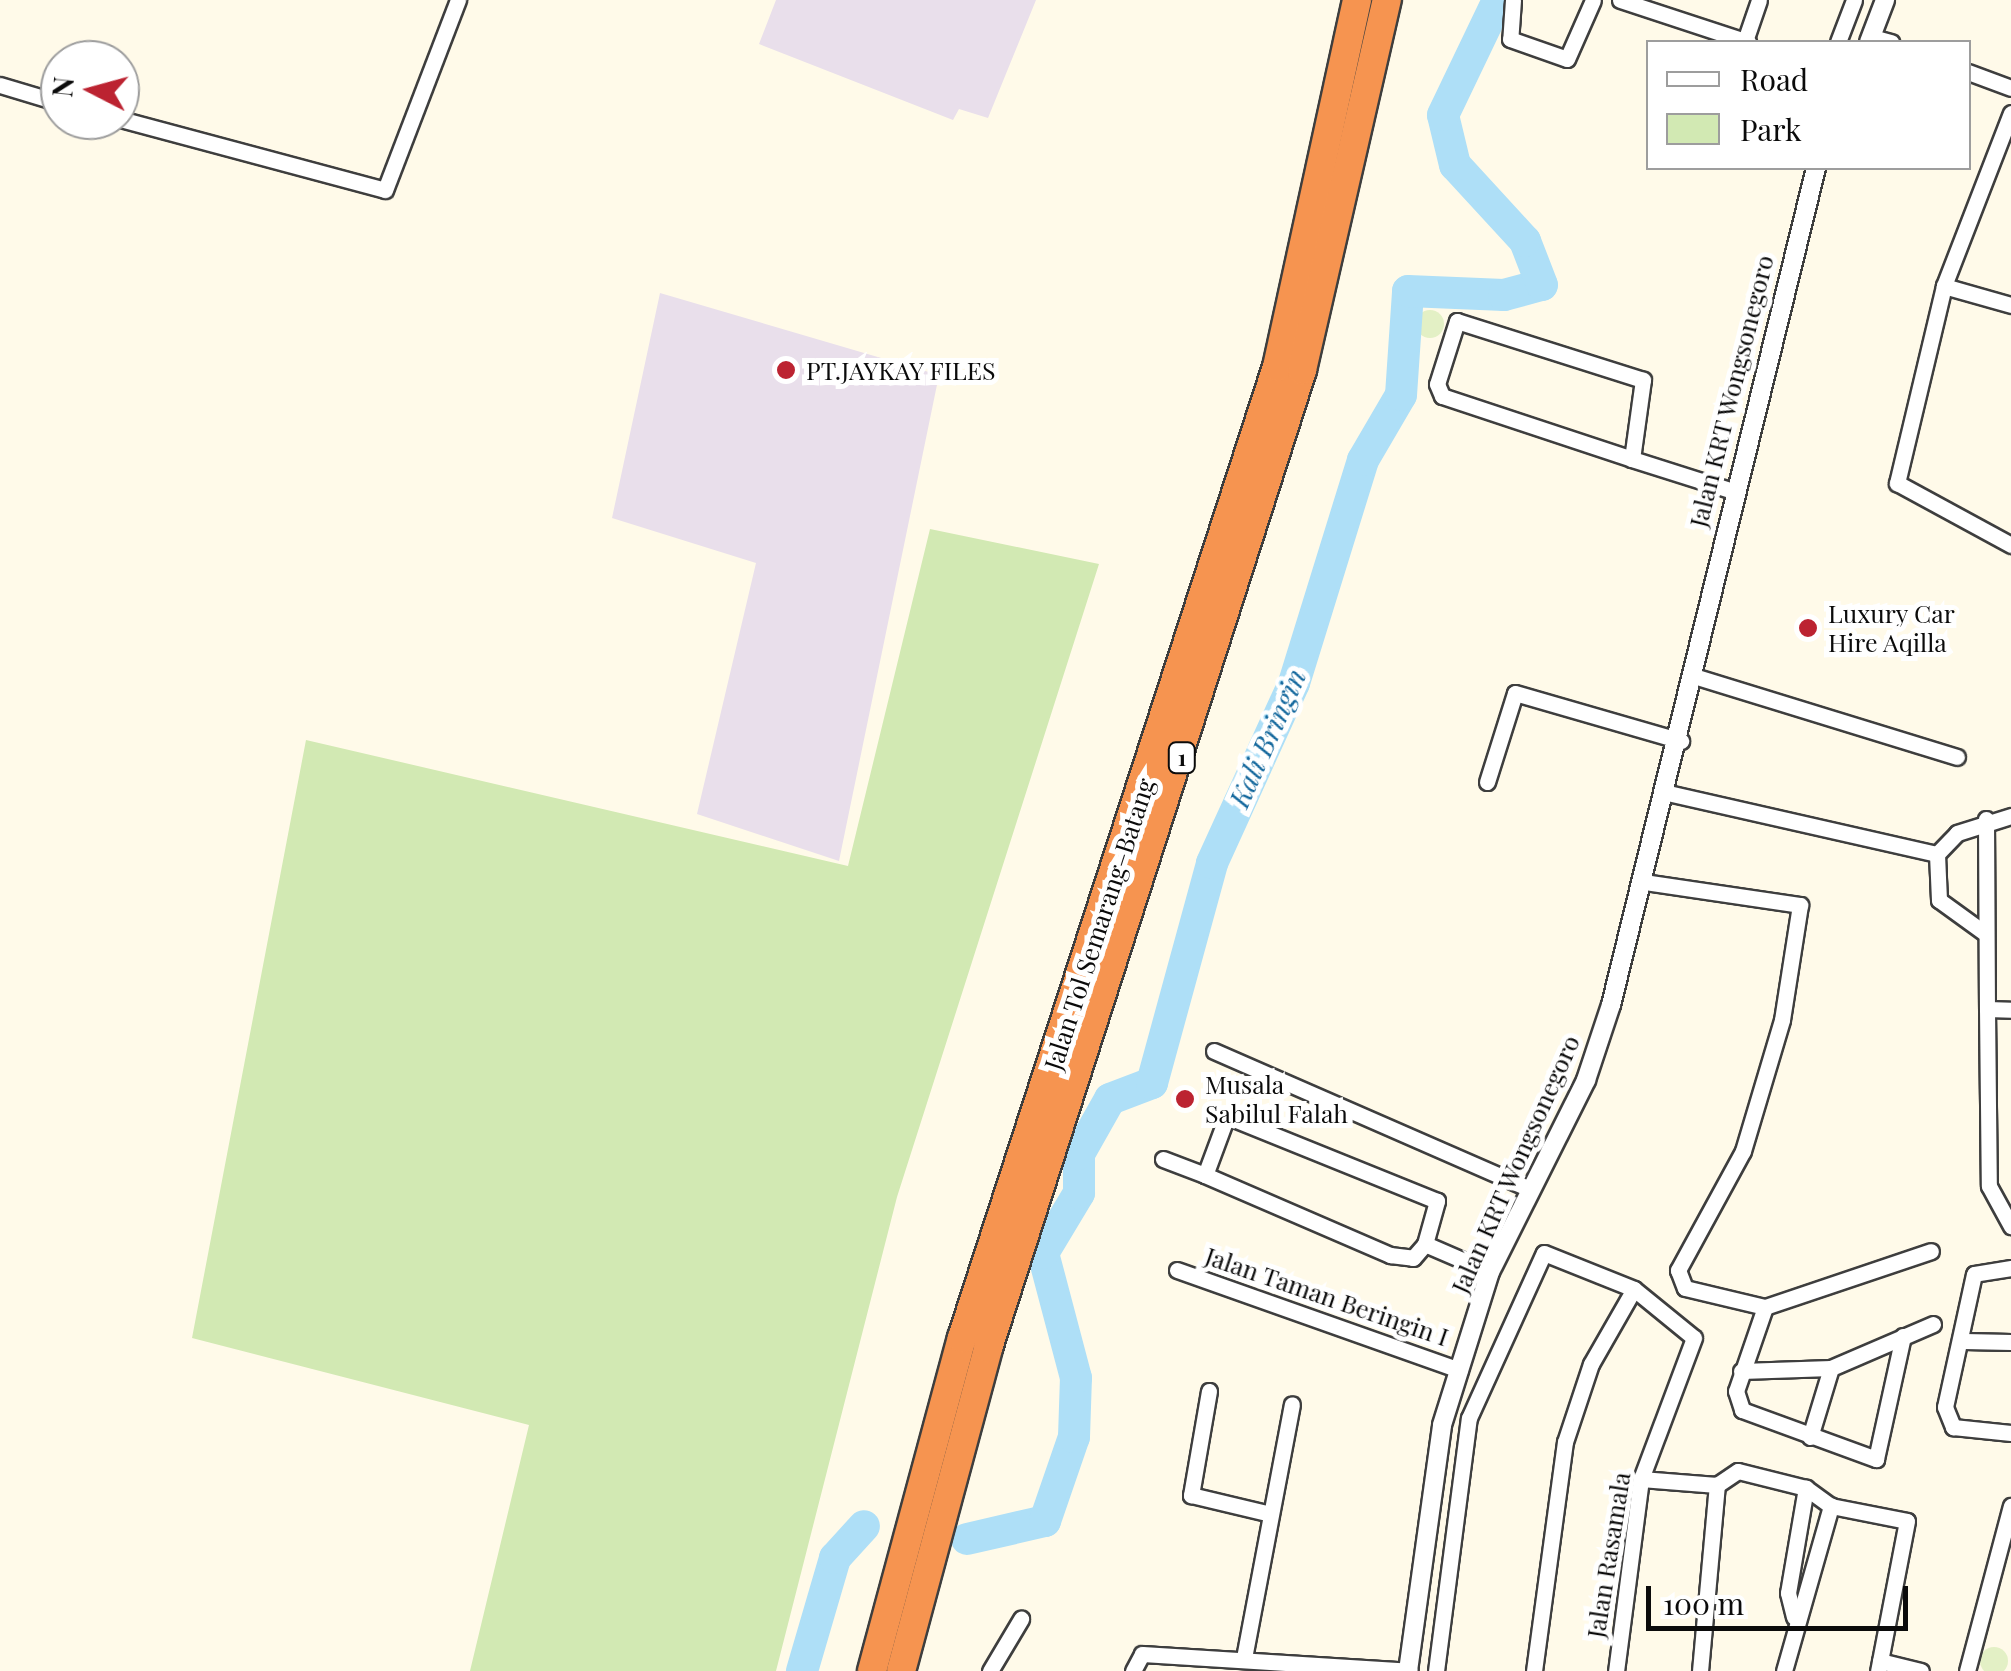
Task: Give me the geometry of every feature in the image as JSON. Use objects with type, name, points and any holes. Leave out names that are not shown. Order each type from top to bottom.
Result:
[{"type":"highway","name":"Jalan Tol Semarang–Batang","points":[[872,1671],[914,1500],[1277,368],[1357,0]]},
{"type":"highway","name":"Jalan Tol Semarang–Batang","points":[[901,1671],[942,1506],[1302,370],[1387,0]]},
{"type":"street","points":[[140,125],[385,190],[458,0]]},
{"type":"street","points":[[1513,0],[1510,39],[1567,59],[1592,0]]},
{"type":"street","points":[[1620,0],[1655,6],[1742,40]]},
{"type":"street","points":[[1748,40],[1758,0]]},
{"type":"street","points":[[1839,40],[1854,0]]},
{"type":"street","points":[[1870,40],[1885,0]]},
{"type":"street","points":[[1971,73],[2011,88]]},
{"type":"street","points":[[0,84],[40,97]]},
{"type":"street","points":[[2011,113],[1944,286],[1897,483],[2011,545]]},
{"type":"street","name":"Jalan KRT Wongsonegoro","points":[[1134,1671],[1142,1654],[1244,1658],[1292,1667],[1408,1671],[1434,1471],[1460,1370],[1490,1272],[1586,1080],[1668,793],[1730,490],[1815,170]]},
{"type":"street","points":[[1944,286],[2011,306]]},
{"type":"street","points":[[1632,459],[1643,380],[1457,321],[1436,384],[1442,396],[1632,459],[1730,490]]},
{"type":"street","points":[[1694,676],[1957,757]]},
{"type":"street","points":[[1487,782],[1515,692],[1680,741]]},
{"type":"street","points":[[1668,793],[1937,854],[1986,819],[2011,816]]},
{"type":"street","points":[[1986,819],[1989,1186],[2011,1226]]},
{"type":"street","points":[[1937,854],[1939,900],[1986,934]]},
{"type":"street","points":[[1644,882],[1800,905],[1782,1020],[1743,1152],[1678,1270],[1685,1288],[1766,1307],[1930,1250]]},
{"type":"street","points":[[1987,1009],[2011,1010]]},
{"type":"street","points":[[1214,1051],[1530,1189]]},
{"type":"street","points":[[1164,1158],[1390,1254],[1413,1258],[1425,1244],[1437,1201],[1234,1114],[1205,1175]]},
{"type":"street","points":[[1425,1244],[1490,1272]]},
{"type":"street","points":[[1436,1671],[1469,1418],[1538,1254],[1634,1288],[1591,1364],[1564,1442],[1534,1671]]},
{"type":"street","points":[[2011,1268],[1978,1268],[1964,1342],[1945,1406],[1953,1427],[2011,1433]]},
{"type":"street","name":"Jalan Taman Beringin I","points":[[1177,1270],[1460,1370]]},
{"type":"street","name":"Jalan Rasamala","points":[[1616,1671],[1641,1479],[1693,1334],[1634,1288]]},
{"type":"street","points":[[1766,1307],[1742,1371],[1742,1410],[1866,1459],[1884,1452],[1903,1336]]},
{"type":"street","points":[[1742,1371],[1831,1368],[1933,1324]]},
{"type":"street","points":[[1964,1342],[2011,1342]]},
{"type":"street","points":[[1810,1437],[1831,1368]]},
{"type":"street","points":[[1208,1391],[1190,1495],[1271,1514]]},
{"type":"street","points":[[1244,1658],[1292,1405]]},
{"type":"street","points":[[1641,1479],[1718,1485],[1738,1471],[1806,1488],[1831,1506],[1900,1518],[1909,1534],[1880,1666],[1921,1671]]},
{"type":"street","points":[[1700,1671],[1718,1485]]},
{"type":"street","points":[[1794,1618],[1788,1593],[1806,1488]]},
{"type":"street","points":[[1784,1671],[1794,1618],[1831,1506]]},
{"type":"street","points":[[1967,1671],[2011,1506]]},
{"type":"street","points":[[990,1671],[1021,1619]]},
{"type":"shaded area","points":[[776,0],[1036,0],[988,118],[959,109],[953,120],[759,44]]},
{"type":"shaded area","points":[[660,293],[939,375],[839,861],[697,814],[756,563],[612,518]]},
{"type":"green space","points":[[1430,310],[1440,314],[1444,324],[1440,334],[1430,338],[1420,334],[1416,324],[1420,314]]},
{"type":"green space","points":[[930,529],[1099,564],[897,1197],[776,1671],[470,1671],[529,1425],[192,1338],[306,740],[848,866]]},
{"type":"green space","points":[[1989,1648],[1999,1648],[2007,1656],[2002,1672],[1986,1672],[1981,1666],[1981,1656]]},
{"type":"waterway","name":"Kali Bringin","points":[[967,1539],[1045,1521],[1074,1437],[1076,1378],[1043,1253],[1079,1193],[1079,1154],[1110,1099],[1152,1083],[1212,863],[1294,683],[1363,460],[1401,395],[1408,291],[1504,295],[1542,285],[1525,241],[1455,165],[1443,115],[1498,0]]},
{"type":"waterway","name":"Kali Bringin","points":[[802,1671],[835,1558],[864,1526]]},
{"type":"place","name":"PT.JAYKAY FILES","points":[[786,370]]},
{"type":"place","name":"Luxury Car Hire Aqilla","points":[[1808,628]]},
{"type":"place","name":"Musala Sabilul Falah","points":[[1185,1099]]}]
